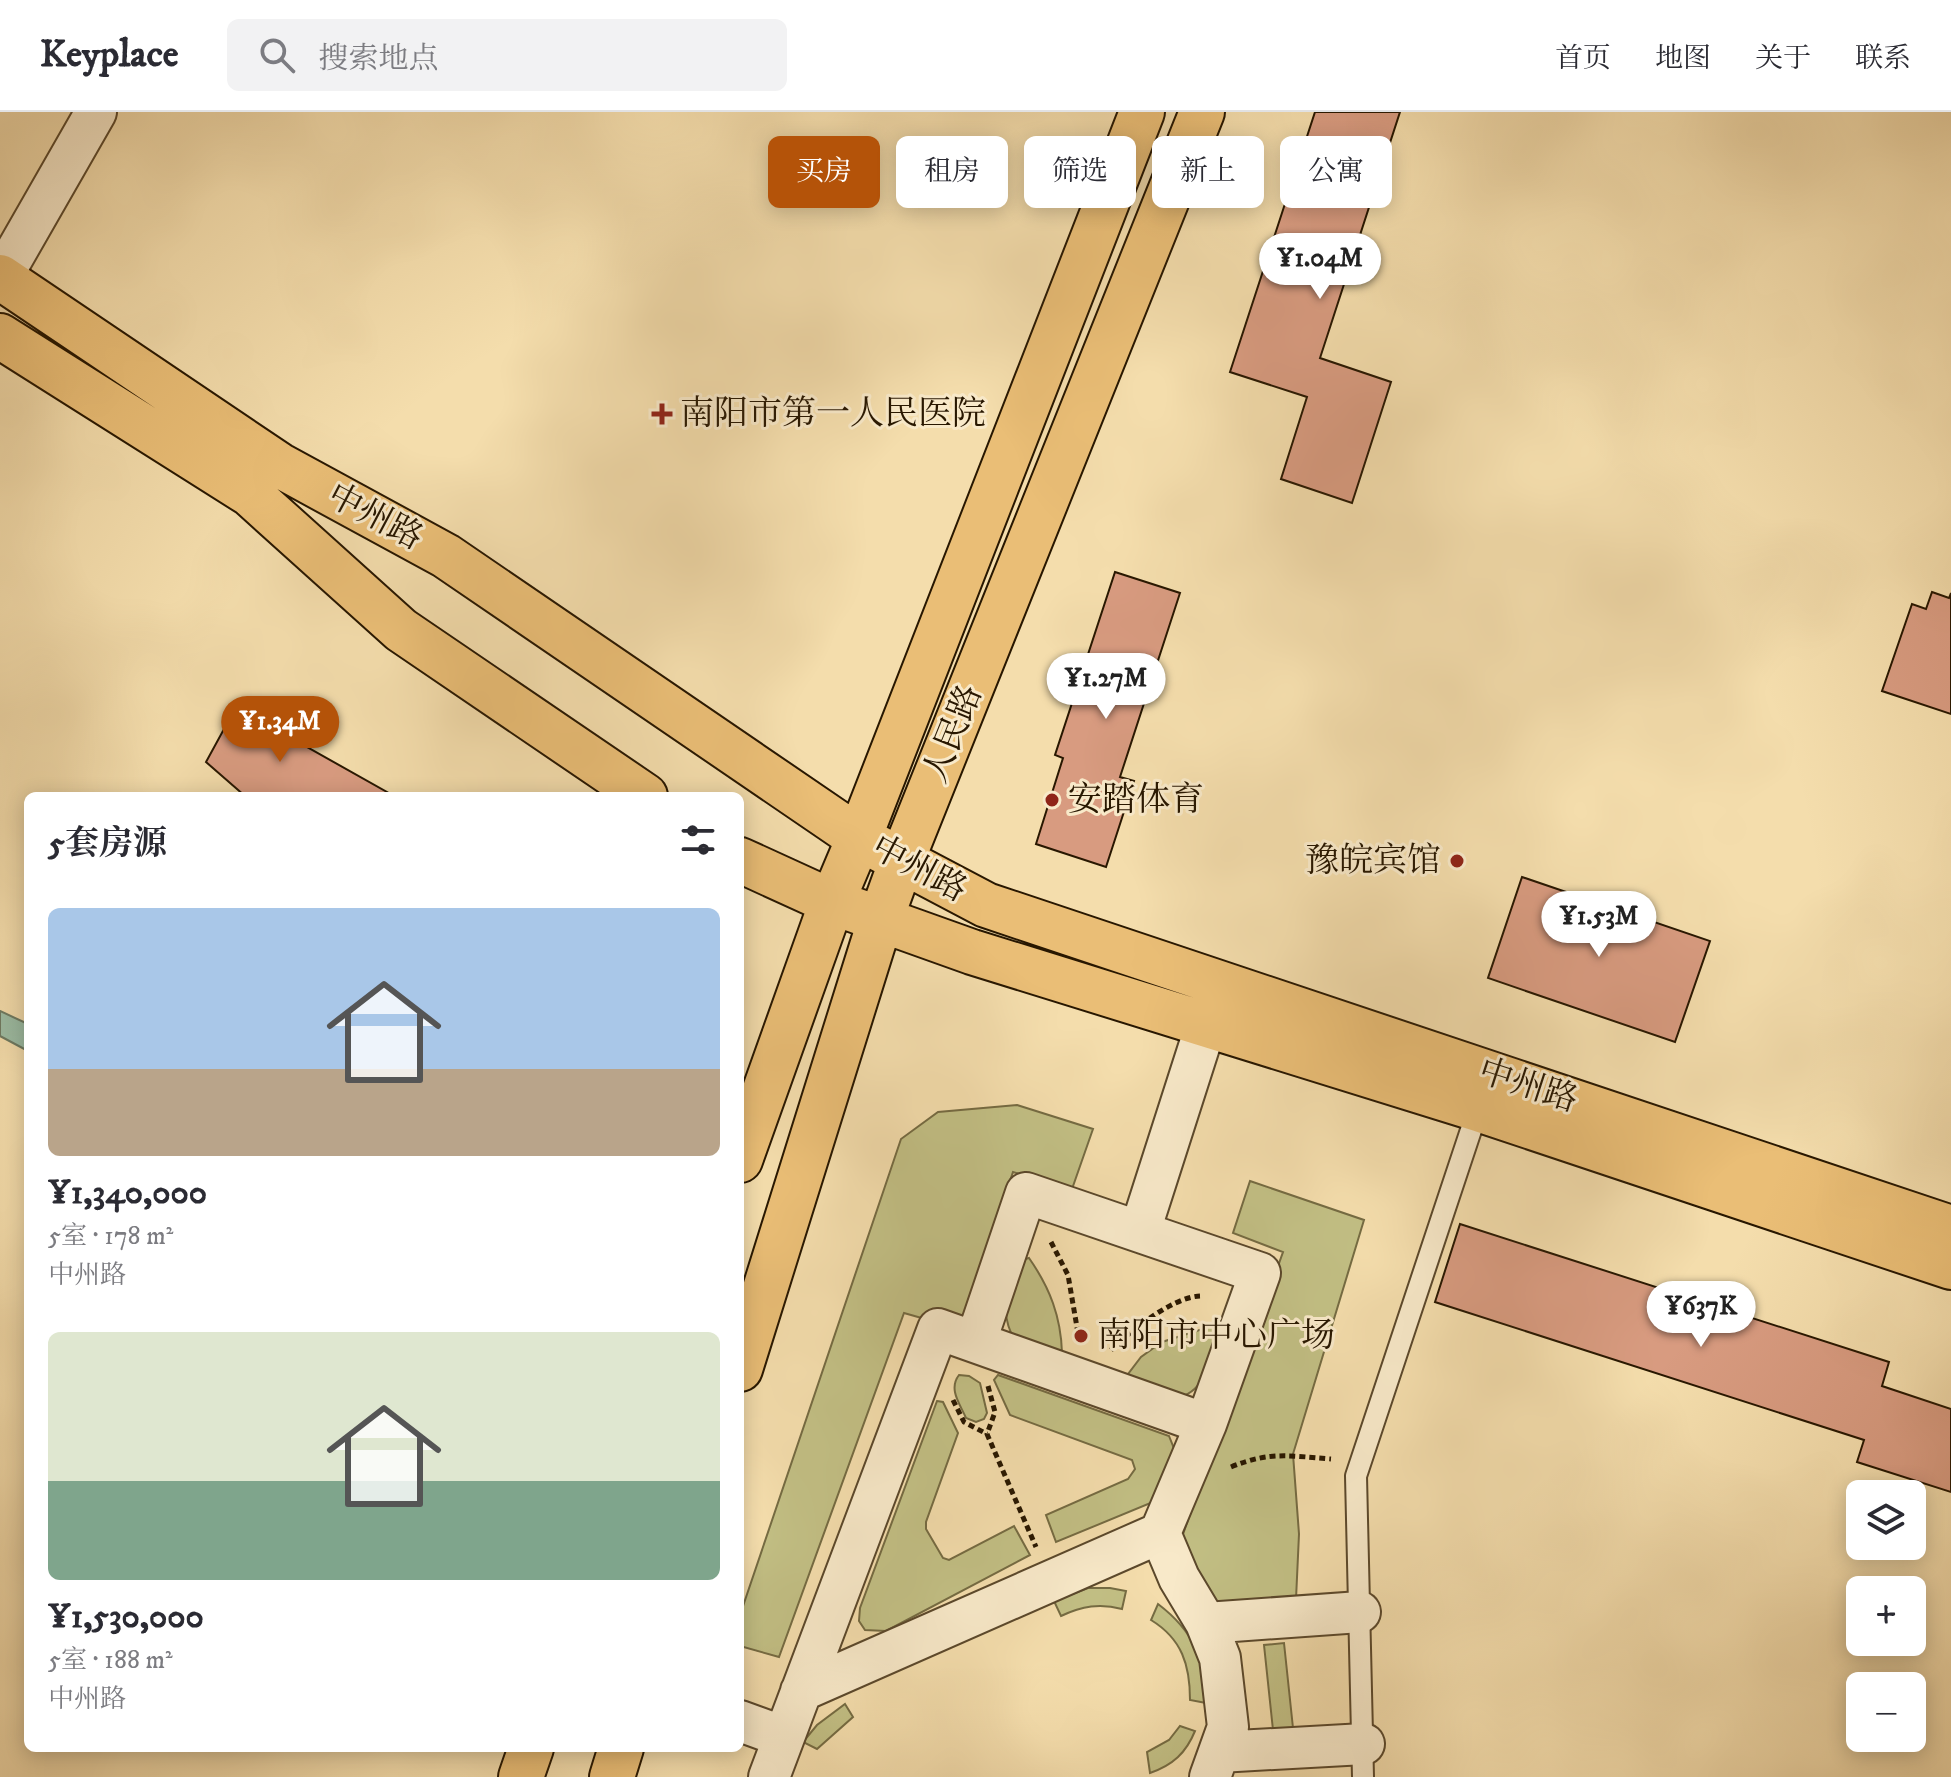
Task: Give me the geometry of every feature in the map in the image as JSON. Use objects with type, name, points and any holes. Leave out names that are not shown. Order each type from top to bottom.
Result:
[{"type":"main road","name":"人民路","points":[[744,1149],[832,902],[1142,112]]},
{"type":"main road","name":"人民路","points":[[744,1356],[881,918],[902,860],[1202,112]]},
{"type":"main road","name":"中州路","points":[[0,278],[279,465],[446,556],[859,838],[986,905],[1951,1228]]},
{"type":"main road","name":"中州路","points":[[0,336],[250,494],[401,630],[639,792]]},
{"type":"main road","name":"中州路","points":[[744,862],[832,902],[972,952],[1478,1109],[1951,1267]]},
{"type":"main road","points":[[521,1777],[530,1752]]},
{"type":"main road","points":[[612,1777],[620,1752]]},
{"type":"street","points":[[0,278],[96,112]]},
{"type":"street","points":[[1140,1231],[1206,1025]]},
{"type":"street","points":[[801,1691],[1160,1533],[1206,1424],[1260,1273],[1026,1193],[976,1341]]},
{"type":"street","points":[[769,1777],[938,1329],[1206,1424]]},
{"type":"street","points":[[1160,1533],[1179,1578],[1206,1623],[1220,1658],[1228,1727],[1211,1770],[1364,1760]]},
{"type":"street","points":[[1206,1623],[1360,1612]]},
{"type":"street","points":[[744,1722],[784,1737]]},
{"type":"lane","points":[[1364,1760],[1356,1476],[1478,1109]]},
{"type":"path","points":[[1022,1204],[1049,1237],[1068,1275],[1078,1324],[1083,1380]]},
{"type":"path","points":[[1083,1380],[1118,1343],[1150,1318],[1192,1296],[1253,1293]]},
{"type":"path","points":[[976,1341],[995,1412],[987,1434],[1051,1581]]},
{"type":"path","points":[[1176,1494],[1255,1457],[1277,1455],[1361,1462]]},
{"type":"shaded area","points":[[0,1011],[24,1022],[24,1049],[0,1036]]},
{"type":"shaded area","points":[[1017,1105],[1093,1129],[1072,1189],[1013,1172],[960,1329],[904,1313],[779,1657],[744,1647],[744,1603],[901,1139],[938,1112]]},
{"type":"shaded area","points":[[1250,1181],[1364,1220],[1293,1454],[1299,1534],[1296,1599],[1214,1603],[1182,1537],[1283,1252],[1233,1233]]},
{"type":"shaded area","points":[[1029,1258],[1053,1303],[1062,1353],[1016,1343],[1010,1331],[1006,1312],[1008,1293],[1018,1261]]},
{"type":"shaded area","points":[[1218,1324],[1222,1327],[1207,1370],[1202,1380],[1187,1394],[1165,1396],[1122,1382],[1141,1357],[1162,1342]]},
{"type":"shaded area","points":[[959,1375],[969,1376],[980,1383],[987,1413],[984,1419],[976,1422],[966,1418],[955,1391]]},
{"type":"shaded area","points":[[998,1375],[1169,1436],[1175,1451],[1153,1502],[1056,1542],[1046,1515],[1128,1479],[1135,1469],[1132,1460],[1010,1415],[994,1380]]},
{"type":"shaded area","points":[[937,1401],[943,1402],[958,1433],[926,1522],[926,1529],[943,1558],[949,1560],[1014,1526],[1030,1555],[886,1631],[865,1630],[859,1621],[860,1608]]},
{"type":"shaded area","points":[[1088,1588],[1126,1591],[1122,1609],[1091,1606],[1061,1616],[1054,1601]]},
{"type":"shaded area","points":[[1158,1604],[1181,1625],[1195,1648],[1203,1673],[1206,1703],[1190,1700],[1182,1654],[1162,1627],[1151,1620]]},
{"type":"shaded area","points":[[1284,1643],[1293,1728],[1273,1730],[1264,1645]]},
{"type":"shaded area","points":[[845,1704],[853,1717],[817,1749],[803,1742],[817,1725]]},
{"type":"shaded area","points":[[1180,1726],[1195,1731],[1187,1746],[1172,1762],[1150,1773],[1147,1752],[1169,1740]]},
{"type":"building","points":[[1315,112],[1400,112],[1392,137],[1307,136]]},
{"type":"building","points":[[1284,208],[1369,208],[1320,358],[1391,382],[1352,503],[1281,479],[1307,397],[1230,372]]},
{"type":"building","points":[[1115,572],[1180,593],[1120,777],[1134,781],[1106,867],[1036,844],[1063,758],[1055,755]]},
{"type":"building","points":[[1932,592],[1949,598],[1951,593],[1951,714],[1882,691],[1912,604],[1926,609]]},
{"type":"building","points":[[236,707],[387,792],[240,792],[206,762]]},
{"type":"building","points":[[1522,877],[1710,941],[1675,1042],[1488,978]]},
{"type":"building","points":[[1460,1224],[1889,1362],[1882,1386],[1951,1409],[1951,1492],[1926,1484],[1926,1480],[1913,1480],[1857,1462],[1864,1440],[1435,1302]]},
{"type":"place","name":"南阳市第一人民医院","points":[[662,414]]},
{"type":"place","name":"安踏体育","points":[[1052,800]]},
{"type":"place","name":"豫皖宾馆","points":[[1457,861]]},
{"type":"place","name":"南阳市中心广场","points":[[1081,1336]]}]
